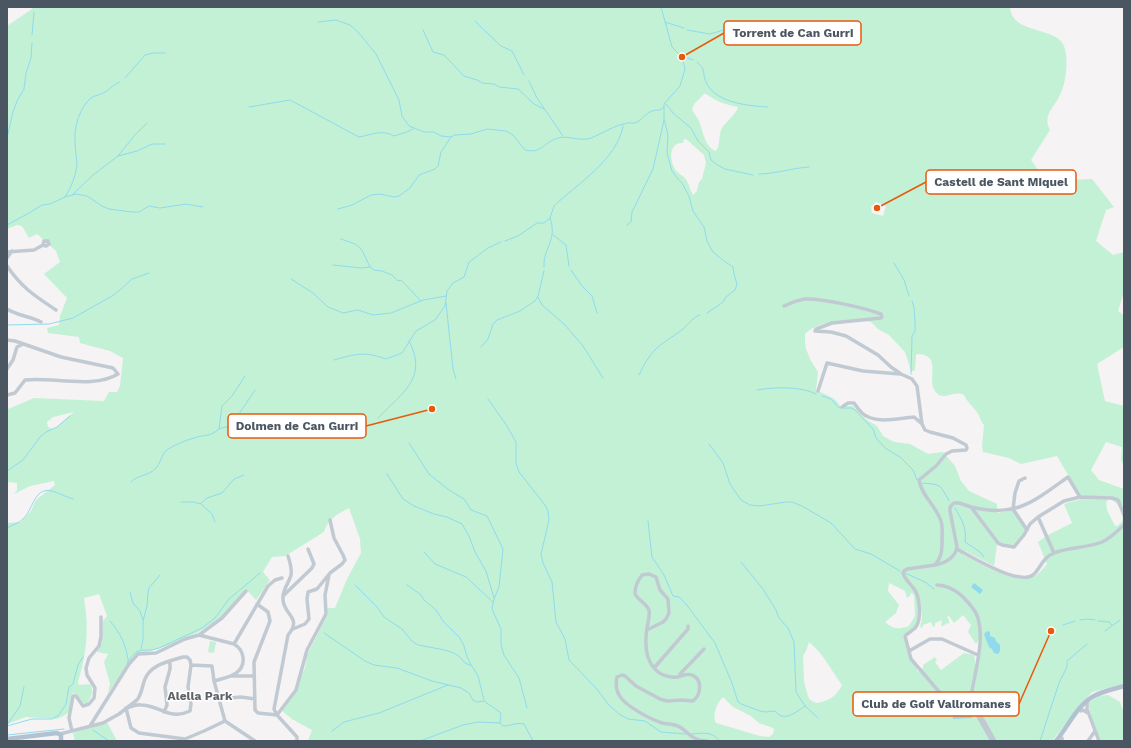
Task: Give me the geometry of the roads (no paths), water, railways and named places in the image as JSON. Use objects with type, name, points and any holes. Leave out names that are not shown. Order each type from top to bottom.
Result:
[{"type":"main road","points":[[1060,739],[1087,701],[1097,694],[1124,686]]},
{"type":"main road","points":[[1060,739],[1087,701]]},
{"type":"main road","points":[[7,739],[54,734],[61,737]]},
{"type":"street","points":[[7,252],[34,250],[44,245]]},
{"type":"street","points":[[7,258],[12,251]]},
{"type":"street","points":[[7,266],[29,292],[56,310]]},
{"type":"street","points":[[784,306],[799,300],[808,299],[845,305],[881,314],[881,318],[832,323],[816,329],[815,331],[831,332],[846,336],[878,355],[901,374],[912,379],[917,386],[922,424],[925,430],[953,438],[966,445],[966,450],[952,451],[946,454],[936,466],[919,480],[930,503],[941,519],[942,553],[935,565]]},
{"type":"street","points":[[7,309],[41,322]]},
{"type":"street","points":[[7,340],[15,341],[61,357],[113,368],[118,374],[112,378],[95,382],[38,378],[25,380],[15,393],[7,395]]},
{"type":"street","points":[[7,369],[13,360],[17,347],[23,344]]},
{"type":"street","points":[[818,391],[827,363],[863,371],[901,374]]},
{"type":"street","points":[[842,407],[848,403],[854,403],[866,416],[878,419],[896,420],[914,417],[922,424]]},
{"type":"street","points":[[971,698],[950,698],[942,694],[911,660],[905,636],[917,627],[919,620],[918,597],[915,590],[905,579],[903,573],[907,569],[941,564],[950,559],[956,552],[950,511],[950,507],[954,503],[997,512],[1013,509],[1027,504],[1068,477],[1080,497]]},
{"type":"street","points":[[1025,478],[1019,481],[1015,493],[1013,509],[1027,530]]},
{"type":"street","points":[[971,507],[998,543],[1014,547],[1020,542],[1030,524],[1038,517],[1064,501],[1080,497],[1112,498],[1118,500],[1124,515]]},
{"type":"street","points":[[1038,517],[1054,553]]},
{"type":"street","points":[[297,741],[297,737],[277,715],[274,709],[288,636],[293,629],[305,624],[309,619],[307,599],[308,592],[317,589],[329,575],[342,564],[345,558],[334,538],[330,520]]},
{"type":"street","points":[[956,549],[996,570],[1008,574],[1027,577],[1033,574],[1044,559],[1054,553],[1103,542],[1124,526]]},
{"type":"street","points":[[282,597],[312,568],[314,564],[308,549]]},
{"type":"street","points":[[288,556],[291,576],[282,597],[283,603],[293,618],[293,629]]},
{"type":"street","points":[[647,630],[663,622],[669,613],[668,599],[660,590],[656,577],[649,574],[642,576],[635,588],[635,594],[646,604],[649,611],[649,620],[647,630],[646,647],[648,656],[654,668],[667,676],[674,677],[692,675],[698,681],[700,687],[699,693],[698,697],[693,701],[669,701],[660,699],[636,686],[623,675],[617,677],[617,690],[619,696],[633,709],[656,721],[675,725],[692,738],[700,741],[707,741]]},
{"type":"street","points":[[277,715],[296,690],[307,650],[326,614],[325,598],[329,575]]},
{"type":"street","points":[[234,644],[268,586],[275,580],[282,578]]},
{"type":"street","points":[[937,585],[942,585],[955,590],[968,602],[978,617],[981,638],[970,701],[992,741]]},
{"type":"street","points":[[199,636],[222,618],[246,591]]},
{"type":"street","points":[[257,604],[268,612],[270,622],[254,662],[256,712],[277,715]]},
{"type":"street","points":[[70,732],[69,718],[73,696],[76,696],[83,706],[89,704],[94,698],[95,688],[87,675],[86,668],[89,658],[99,646],[101,637],[101,617]]},
{"type":"street","points":[[654,668],[688,629],[688,626]]},
{"type":"street","points":[[90,726],[129,664],[138,654],[156,653],[185,639],[199,636],[234,644],[239,647],[243,654],[243,662],[241,670],[232,676]]},
{"type":"street","points":[[909,651],[930,639],[942,640],[978,655]]},
{"type":"street","points":[[680,676],[680,674],[704,649]]},
{"type":"street","points":[[61,737],[70,732],[103,723],[126,708],[139,696],[145,678],[150,671],[162,663],[187,657],[190,660],[191,665],[188,688],[191,704],[190,711],[178,715],[143,705],[126,708]]},
{"type":"street","points":[[164,712],[167,705],[165,687],[170,669],[170,661]]},
{"type":"street","points":[[191,665],[212,666],[214,681],[225,721],[255,741]]},
{"type":"street","points":[[214,681],[232,676],[254,676]]},
{"type":"street","points":[[219,699],[241,697],[255,699]]},
{"type":"street","points":[[971,698],[995,741]]},
{"type":"street","points":[[1087,701],[1088,713],[1099,741]]},
{"type":"street","points":[[126,708],[131,728],[139,733],[185,739],[225,721]]},
{"type":"street","points":[[1081,711],[1083,710],[1088,713]]},
{"type":"street","points":[[1088,741],[1095,732]]},
{"type":"water","points":[[974,583],[983,590],[980,594],[971,587]]},
{"type":"water","points":[[987,631],[990,632],[990,636],[995,638],[1000,645],[1000,651],[998,654],[994,653],[989,647],[984,634]]},
{"type":"water","points":[[966,709],[973,718],[953,719],[952,713]]},
{"type":"waterway","points":[[627,225],[631,222],[632,212],[653,169],[664,120],[664,104],[680,86],[685,69],[682,57],[672,47],[661,7]]},
{"type":"waterway","points":[[32,35],[34,12]]},
{"type":"waterway","points":[[318,22],[336,20],[350,25],[358,32],[376,54],[399,100],[402,116],[409,126],[424,132],[434,132],[441,136],[451,137]]},
{"type":"waterway","points":[[475,21],[501,46],[512,51],[524,75]]},
{"type":"waterway","points":[[665,22],[684,28]]},
{"type":"waterway","points":[[687,30],[710,34],[731,28],[738,31],[749,29],[757,32],[767,39]]},
{"type":"waterway","points":[[423,30],[433,52],[444,55],[464,76],[482,83],[518,89],[534,104],[544,109]]},
{"type":"waterway","points":[[7,138],[13,112],[24,89],[26,73],[31,58],[32,43]]},
{"type":"waterway","points":[[125,78],[145,55],[165,53]]},
{"type":"waterway","points":[[684,57],[693,60]]},
{"type":"waterway","points":[[697,62],[703,69],[707,84],[718,95],[734,102],[752,106],[768,107]]},
{"type":"waterway","points":[[529,81],[537,98],[563,136]]},
{"type":"waterway","points":[[65,197],[76,171],[77,162],[75,135],[81,112],[91,98],[103,93],[120,82]]},
{"type":"waterway","points":[[249,107],[290,100],[359,137],[381,133],[394,136],[413,129]]},
{"type":"waterway","points":[[666,104],[674,114],[691,128],[698,141],[709,152],[711,160],[725,169],[753,175]]},
{"type":"waterway","points":[[338,209],[352,205],[371,195],[380,194],[394,197],[399,196],[410,188],[419,175],[435,169],[438,166],[441,152],[451,137],[455,135],[471,134],[487,129],[506,131],[513,135],[525,150],[531,151],[539,149],[553,140],[562,137],[583,139],[591,138],[618,125],[637,122],[651,111],[660,110],[664,107]]},
{"type":"waterway","points":[[664,119],[668,135],[667,153],[672,171],[682,183],[689,196],[693,211],[704,227],[707,241],[713,252],[733,267],[737,284],[735,290],[726,297],[723,302],[707,313]]},
{"type":"waterway","points":[[118,156],[147,123]]},
{"type":"waterway","points":[[505,241],[518,236],[537,223],[544,223],[550,218],[554,206],[585,180],[613,150],[623,126]]},
{"type":"waterway","points":[[72,195],[93,175],[118,156],[137,151],[152,144],[165,144]]},
{"type":"waterway","points":[[759,174],[809,167]]},
{"type":"waterway","points":[[7,225],[42,205],[50,204],[76,194],[87,196],[109,209],[132,212],[139,212],[149,206],[160,208],[186,204],[203,207]]},
{"type":"waterway","points":[[544,267],[544,260],[552,233],[550,218]]},
{"type":"waterway","points":[[553,235],[566,245],[569,266]]},
{"type":"waterway","points":[[341,239],[355,244],[362,250],[370,267],[374,270],[392,275],[398,281],[401,280],[421,301]]},
{"type":"waterway","points":[[334,360],[360,354],[378,356],[386,359],[402,353],[416,331],[435,320],[445,306],[447,291],[453,283],[464,277],[469,262],[488,248],[501,242]]},
{"type":"waterway","points":[[894,263],[904,280],[909,296]]},
{"type":"waterway","points":[[333,265],[361,268],[370,267]]},
{"type":"waterway","points":[[571,270],[582,286],[592,296],[597,313]]},
{"type":"waterway","points":[[481,347],[488,339],[493,324],[497,320],[520,311],[535,301],[538,296],[544,271]]},
{"type":"waterway","points":[[7,325],[49,324],[73,318],[112,296],[132,279],[149,273]]},
{"type":"waterway","points":[[291,279],[313,293],[328,307],[343,313],[358,310],[373,315],[391,313],[423,300],[446,296]]},
{"type":"waterway","points":[[538,297],[542,305],[564,324],[583,346],[603,378]]},
{"type":"waterway","points":[[911,374],[912,336],[915,331],[914,307],[912,301]]},
{"type":"waterway","points":[[446,303],[453,369],[456,379]]},
{"type":"waterway","points":[[639,375],[657,348],[683,329],[695,317],[700,315]]},
{"type":"waterway","points":[[378,418],[403,393],[410,384],[414,375],[416,365],[409,341]]},
{"type":"waterway","points":[[131,482],[155,469],[168,449],[188,440],[212,434],[219,429],[222,406],[232,396],[245,376]]},
{"type":"waterway","points":[[757,390],[771,388],[795,388],[810,391],[816,394]]},
{"type":"waterway","points":[[219,429],[233,423],[255,390]]},
{"type":"waterway","points":[[822,396],[831,399],[840,408]]},
{"type":"waterway","points":[[488,399],[516,442],[516,463],[519,472],[548,511],[549,520],[541,554],[543,563],[552,582],[556,622],[565,639],[569,660],[596,688],[609,705],[619,714],[628,719],[645,721],[661,732],[686,734]]},
{"type":"waterway","points":[[844,408],[852,408],[856,411],[873,429],[876,438],[885,448],[900,457],[913,470],[917,480]]},
{"type":"waterway","points":[[7,471],[23,460],[40,437],[46,432],[57,427],[70,416]]},
{"type":"waterway","points":[[227,428],[264,430]]},
{"type":"waterway","points":[[409,443],[429,474],[449,490],[464,499],[471,510],[487,516],[503,549],[499,587],[492,609],[501,629],[501,645],[504,655],[519,678],[527,708]]},
{"type":"waterway","points":[[709,444],[723,463],[730,484],[741,500],[750,505],[759,506],[786,502],[792,502],[802,506],[831,523],[855,549],[871,554],[900,571]]},
{"type":"waterway","points":[[387,474],[403,499],[414,506],[434,514],[447,517],[462,524],[486,571],[494,598]]},
{"type":"waterway","points":[[181,502],[194,502],[200,504],[207,498],[222,493],[234,479],[244,475]]},
{"type":"waterway","points":[[922,483],[939,486],[949,501]]},
{"type":"waterway","points":[[7,528],[17,523],[27,515],[35,499],[43,491],[48,490],[73,499]]},
{"type":"waterway","points":[[201,504],[212,514],[215,522]]},
{"type":"waterway","points":[[955,508],[965,528],[965,542],[980,552],[984,557]]},
{"type":"waterway","points":[[648,521],[652,557],[664,575],[673,596],[679,597],[686,604],[715,643],[732,683],[738,702],[760,711],[775,711],[782,716],[790,715],[805,706]]},
{"type":"waterway","points":[[424,552],[435,564],[466,577],[493,602]]},
{"type":"waterway","points":[[741,562],[763,589],[776,610],[779,618],[788,628],[794,642],[796,692],[805,706],[818,718]]},
{"type":"waterway","points":[[127,663],[138,651],[159,648],[202,628],[215,618],[229,599],[260,573]]},
{"type":"waterway","points":[[905,573],[925,582],[934,589]]},
{"type":"waterway","points":[[141,649],[143,639],[143,621],[147,606],[149,588],[160,575]]},
{"type":"waterway","points":[[355,585],[377,607],[384,617],[402,629],[412,641],[418,645],[454,653],[465,663],[472,666],[478,676],[484,700]]},
{"type":"waterway","points":[[407,585],[420,594],[460,638],[471,665]]},
{"type":"waterway","points":[[130,592],[133,603],[140,611],[143,620]]},
{"type":"waterway","points":[[1080,620],[1095,620]]},
{"type":"waterway","points":[[1105,631],[1120,620]]},
{"type":"waterway","points":[[110,621],[122,639],[128,660]]},
{"type":"waterway","points":[[1063,625],[1075,621]]},
{"type":"waterway","points":[[1098,621],[1109,622],[1112,625]]},
{"type":"waterway","points":[[324,633],[365,661],[374,665],[397,668],[432,681],[461,688],[469,693],[473,700],[477,702],[484,701],[501,713],[500,723],[503,726],[519,723],[524,724],[533,741]]},
{"type":"waterway","points":[[1040,741],[1059,683],[1067,667],[1067,661],[1087,644]]},
{"type":"waterway","points":[[7,726],[32,719],[52,719],[59,715],[66,704],[69,687],[73,684],[78,665],[83,657]]},
{"type":"waterway","points":[[332,731],[344,722],[379,713],[448,685]]},
{"type":"waterway","points":[[7,725],[20,706],[24,687]]},
{"type":"waterway","points":[[420,741],[463,725],[478,722],[500,723]]},
{"type":"waterway","points":[[7,735],[64,729]]},
{"type":"waterway","points":[[93,730],[109,741]]},
{"type":"waterway","points":[[691,734],[710,734],[720,741]]},
{"type":"place","name":"Torrent de Can Gurri","points":[[682,57]]},
{"type":"place","name":"Castell de Sant Miquel","points":[[877,208]]},
{"type":"place","name":"Dolmen de Can Gurri","points":[[432,409]]},
{"type":"place","name":"Club de Golf Vallromanes","points":[[1051,631]]},
{"type":"district","name":"Alella Park","points":[[200,696]]}]
